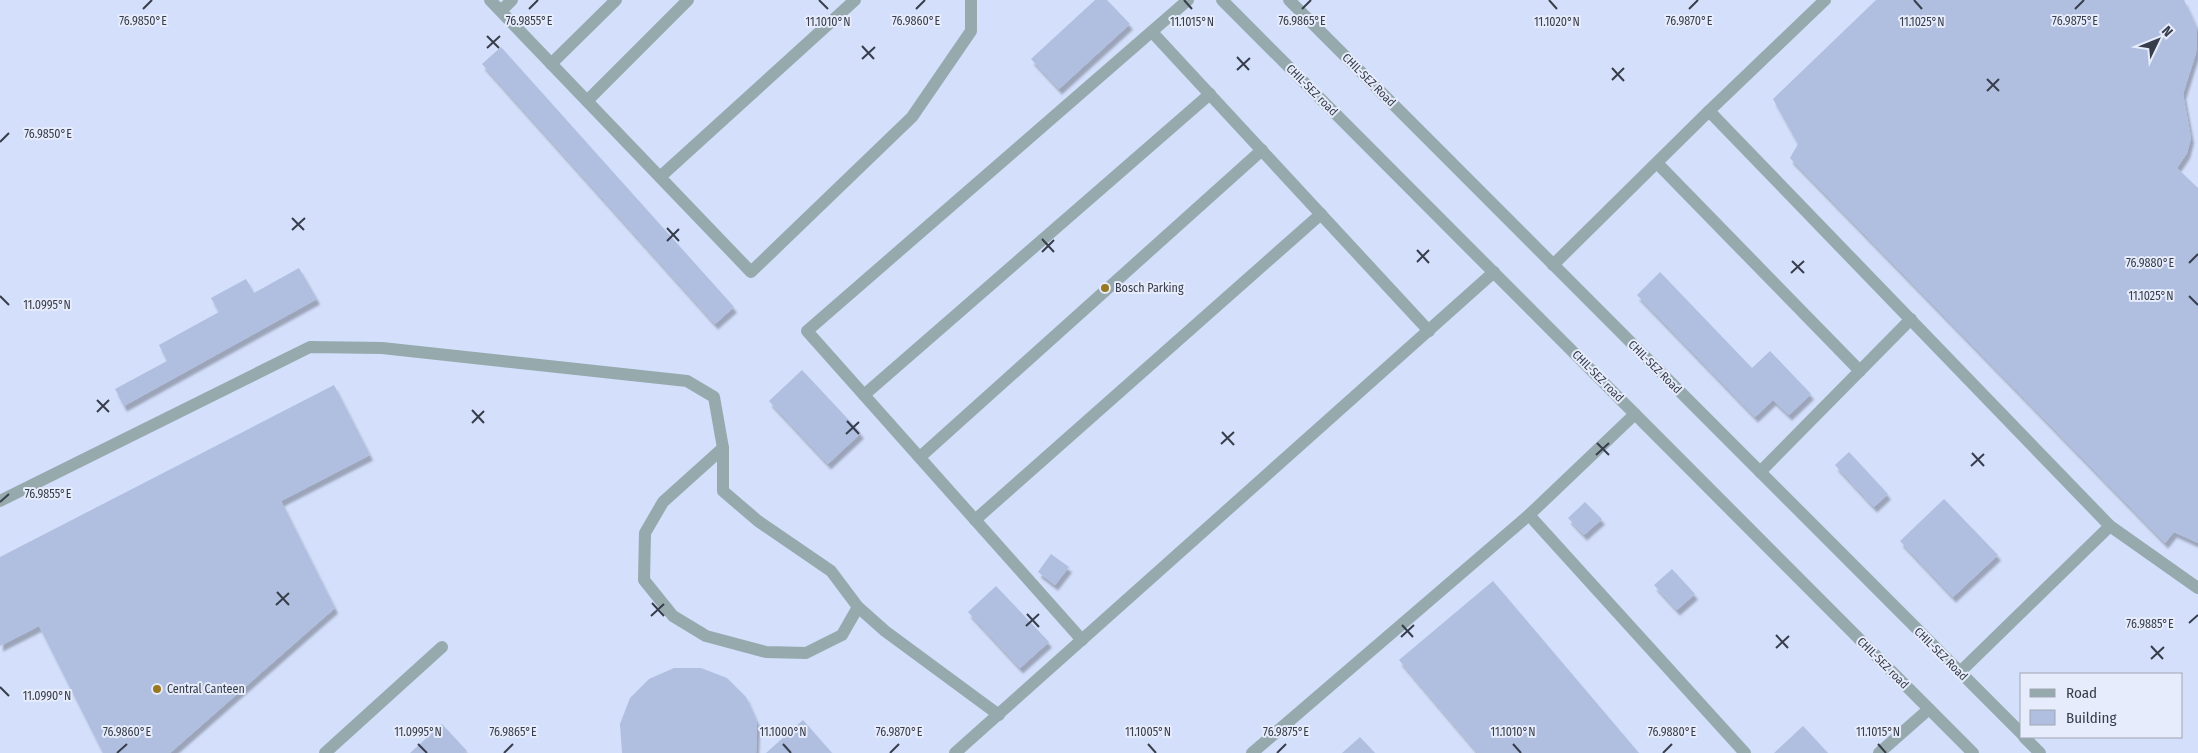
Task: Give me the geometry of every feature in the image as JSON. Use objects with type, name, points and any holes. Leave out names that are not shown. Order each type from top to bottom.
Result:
[{"type":"street","points":[[490,0],[751,272],[912,118],[971,31],[971,0]]},
{"type":"street","points":[[501,12],[512,0]]},
{"type":"street","points":[[551,64],[616,0]]},
{"type":"street","points":[[587,101],[688,0]]},
{"type":"street","points":[[660,177],[855,0]]},
{"type":"street","points":[[1082,640],[807,330],[1188,0]]},
{"type":"street","name":"CHIL-SEZ road","points":[[1222,0],[1973,753]]},
{"type":"street","name":"CHIL-SEZ Road","points":[[1289,0],[2020,732]]},
{"type":"street","points":[[1553,265],[1825,0]]},
{"type":"street","points":[[1152,32],[1429,331]]},
{"type":"street","points":[[864,395],[1210,94]]},
{"type":"street","points":[[1709,112],[2110,526],[2198,588]]},
{"type":"street","points":[[920,457],[1262,150]]},
{"type":"street","points":[[1657,162],[1860,371]]},
{"type":"street","points":[[975,520],[1321,214]]},
{"type":"street","points":[[955,753],[1494,272]]},
{"type":"street","points":[[1760,472],[1911,320]]},
{"type":"street","points":[[0,501],[310,347],[382,348],[687,381],[714,397],[723,448],[723,491],[758,521],[831,571],[858,607],[885,631],[999,715]]},
{"type":"street","points":[[1252,753],[1529,514],[1634,414]]},
{"type":"street","points":[[723,448],[663,502],[645,533],[644,580],[673,616],[706,636],[766,652],[806,653],[842,636],[858,607]]},
{"type":"street","points":[[1529,514],[1745,753]]},
{"type":"street","points":[[1960,672],[2110,526]]},
{"type":"street","points":[[325,753],[442,647]]},
{"type":"street","points":[[1879,753],[1929,710]]},
{"type":"street","name":"CHIL-SEZ Road","points":[[2026,738],[2040,753]]},
{"type":"building","points":[[1095,0],[1107,0],[1130,24],[1059,89],[1031,59]]},
{"type":"building","points":[[1876,0],[2184,0],[2197,28],[2196,53],[2183,94],[2191,138],[2187,153],[2177,168],[2198,188],[2198,543],[2174,532],[2165,543],[1790,158],[1798,144],[1773,99]]},
{"type":"building","points":[[501,47],[734,307],[715,324],[482,64]]},
{"type":"building","points":[[299,268],[317,299],[124,406],[115,389],[167,361],[159,345],[219,312],[211,298],[246,279],[254,293]]},
{"type":"building","points":[[1660,272],[1752,368],[1770,351],[1811,394],[1789,415],[1773,400],[1755,417],[1637,295]]},
{"type":"building","points":[[802,370],[861,433],[828,464],[769,401]]},
{"type":"building","points":[[334,385],[370,455],[281,501],[335,608],[170,753],[103,753],[39,626],[0,646],[0,557]]},
{"type":"building","points":[[1849,452],[1888,494],[1874,507],[1835,465]]},
{"type":"building","points":[[1944,499],[1998,555],[1953,597],[1900,541]]},
{"type":"building","points":[[1585,502],[1602,519],[1584,535],[1568,518]]},
{"type":"building","points":[[1051,554],[1069,567],[1055,585],[1038,572]]},
{"type":"building","points":[[1672,569],[1695,594],[1677,610],[1654,585]]},
{"type":"building","points":[[1493,581],[1639,753],[1478,753],[1399,660]]},
{"type":"building","points":[[996,586],[1049,642],[1020,668],[968,612]]},
{"type":"building","points":[[674,668],[701,668],[727,678],[746,697],[757,722],[756,753],[622,753],[620,724],[630,698],[649,679]]},
{"type":"building","points":[[803,720],[832,753],[766,753]]},
{"type":"building","points":[[442,724],[467,751],[464,753],[410,753]]},
{"type":"building","points":[[1803,726],[1828,753],[1774,753]]},
{"type":"building","points":[[1360,737],[1375,753],[1342,753]]},
{"type":"place","name":"Bosch Parking","points":[[1105,288]]},
{"type":"place","name":"Central Canteen","points":[[157,689]]}]
